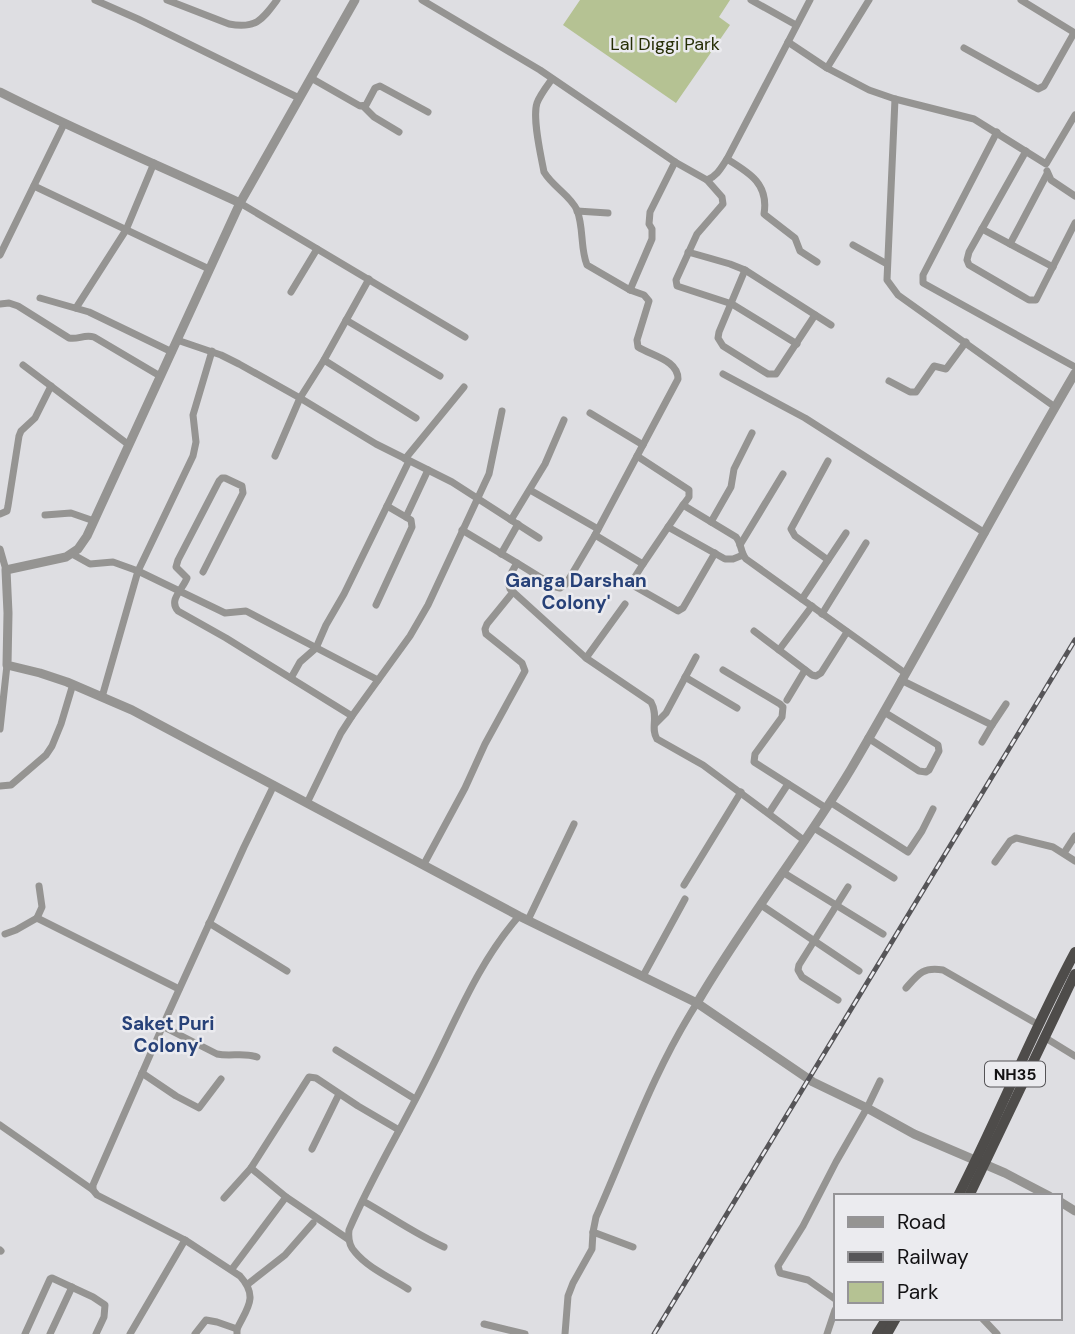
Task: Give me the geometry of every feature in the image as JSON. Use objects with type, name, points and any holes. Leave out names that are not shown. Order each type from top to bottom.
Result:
[{"type":"highway","name":"NH35","points":[[970,1194],[980,1163],[1039,1025],[1075,953]]},
{"type":"highway","name":"NH35","points":[[959,1194],[980,1163],[1075,975]]},
{"type":"street","points":[[95,0],[299,98]]},
{"type":"street","points":[[167,0],[238,26],[257,22],[277,0]]},
{"type":"street","points":[[6,570],[66,557],[72,554],[87,536],[240,203],[355,0]]},
{"type":"street","points":[[422,0],[552,79],[675,162],[707,180],[722,197],[723,204],[697,234],[676,280],[677,286],[732,304],[797,344]]},
{"type":"street","points":[[753,0],[796,25]]},
{"type":"street","points":[[707,180],[719,172],[727,159],[810,0]]},
{"type":"street","points":[[827,68],[869,0]]},
{"type":"street","points":[[964,48],[1038,89],[1044,86],[1075,33],[1021,0]]},
{"type":"street","points":[[788,42],[827,68],[869,90],[974,118],[1046,164]]},
{"type":"street","points":[[311,78],[356,105],[363,106],[374,117],[400,132]]},
{"type":"street","points":[[462,530],[560,588],[566,584],[597,532],[678,379],[672,365],[638,348],[637,340],[649,301],[644,295],[587,265],[577,211],[571,201],[548,179],[543,165],[536,110],[537,103],[552,79]]},
{"type":"street","points":[[363,106],[375,88],[380,86],[428,111]]},
{"type":"street","points":[[0,92],[64,124],[240,203],[466,337]]},
{"type":"street","points":[[895,99],[887,280],[898,295],[1055,407]]},
{"type":"street","points":[[1075,115],[1046,164],[1051,180],[1075,196]]},
{"type":"street","points":[[0,256],[64,124]]},
{"type":"street","points":[[997,132],[922,275],[923,284],[1075,367]]},
{"type":"street","points":[[1026,151],[969,252],[969,265],[1029,300],[1035,300],[1075,223]]},
{"type":"street","points":[[727,159],[755,178],[766,199],[764,214],[795,237],[800,251],[817,262]]},
{"type":"street","points":[[630,290],[652,239],[650,212],[675,162]]},
{"type":"street","points":[[76,308],[126,230],[153,163]]},
{"type":"street","points":[[1010,244],[1048,174]]},
{"type":"street","points":[[34,186],[209,269]]},
{"type":"street","points":[[577,211],[608,212]]},
{"type":"street","points":[[982,229],[1053,267]]},
{"type":"street","points":[[853,245],[887,264]]},
{"type":"street","points":[[291,292],[317,249]]},
{"type":"street","points":[[688,252],[744,270],[831,325]]},
{"type":"street","points":[[744,270],[718,338],[723,346],[745,360],[768,374],[776,374],[816,315]]},
{"type":"street","points":[[275,456],[300,398],[369,279]]},
{"type":"street","points":[[40,298],[102,318],[172,352]]},
{"type":"street","points":[[0,304],[18,306],[69,338],[86,335],[94,337],[160,376]]},
{"type":"street","points":[[346,320],[440,376]]},
{"type":"street","points":[[177,340],[212,351],[239,364],[376,444],[478,498],[539,538]]},
{"type":"street","points":[[889,381],[910,392],[916,392],[932,368],[936,366],[946,369],[966,342]]},
{"type":"street","points":[[102,696],[138,571],[193,456],[196,442],[193,415],[212,351]]},
{"type":"street","points":[[324,360],[416,418]]},
{"type":"street","points":[[23,365],[129,445]]},
{"type":"street","points":[[565,1334],[568,1296],[592,1249],[596,1217],[670,1048],[723,961],[814,828],[869,738],[1075,373]]},
{"type":"street","points":[[723,374],[805,418],[985,533]]},
{"type":"street","points":[[0,514],[7,511],[19,436],[35,418],[51,386]]},
{"type":"street","points":[[291,678],[300,662],[316,648],[407,460],[464,387]]},
{"type":"street","points":[[307,803],[341,733],[420,619],[492,466],[502,411]]},
{"type":"street","points":[[590,413],[643,445]]},
{"type":"street","points":[[501,554],[564,420]]},
{"type":"street","points":[[711,522],[731,486],[733,469],[752,433]]},
{"type":"street","points":[[637,456],[690,490],[689,497],[633,580],[634,586],[678,611],[683,608],[715,553]]},
{"type":"street","points":[[828,461],[791,529],[795,536],[828,560]]},
{"type":"street","points":[[406,517],[428,470]]},
{"type":"street","points":[[740,545],[783,474]]},
{"type":"street","points":[[203,572],[244,489],[226,478],[219,481],[178,560],[176,567],[187,578],[173,605],[177,611],[352,716]]},
{"type":"street","points":[[530,489],[643,564]]},
{"type":"street","points":[[682,505],[736,537],[746,559],[848,632],[903,677],[992,725]]},
{"type":"street","points":[[376,605],[412,527],[411,520],[387,506]]},
{"type":"street","points":[[45,515],[71,513],[94,521]]},
{"type":"street","points":[[668,527],[729,560],[743,555]]},
{"type":"street","points":[[802,599],[846,533]]},
{"type":"street","points":[[822,614],[866,543]]},
{"type":"street","points":[[0,549],[6,570],[5,672],[0,729]]},
{"type":"street","points":[[72,554],[90,564],[113,562],[138,571],[225,613],[246,611],[377,680]]},
{"type":"street","points":[[517,563],[509,580],[510,589],[586,658],[651,702],[656,714],[654,735],[657,739],[704,765],[805,841]]},
{"type":"street","points":[[424,864],[525,671],[522,663],[488,637],[485,629],[513,592]]},
{"type":"street","points":[[586,658],[625,604]]},
{"type":"street","points":[[779,650],[812,606]]},
{"type":"street","points":[[754,631],[812,676],[818,675],[848,632]]},
{"type":"street","points":[[655,724],[666,713],[696,657]]},
{"type":"street","points":[[723,670],[783,708],[782,717],[755,754],[754,762],[908,852],[933,809]]},
{"type":"street","points":[[787,700],[805,670]]},
{"type":"street","points":[[5,672],[40,673],[73,684],[186,738],[524,918],[697,1003],[813,1082],[914,1134],[1045,1194]]},
{"type":"street","points":[[685,677],[737,708]]},
{"type":"street","points":[[0,786],[11,785],[46,755],[57,734],[73,684]]},
{"type":"street","points":[[982,742],[1006,704]]},
{"type":"street","points":[[869,738],[919,771],[926,772],[934,761],[939,751],[938,745],[884,712]]},
{"type":"street","points":[[769,813],[788,784]]},
{"type":"street","points":[[93,1190],[95,1177],[162,1026],[274,785]]},
{"type":"street","points":[[684,885],[741,792]]},
{"type":"street","points":[[348,1239],[349,1230],[363,1201],[485,961],[503,935],[524,918],[574,824]]},
{"type":"street","points":[[814,828],[894,878]]},
{"type":"street","points":[[1064,853],[1075,836]]},
{"type":"street","points":[[995,862],[1010,841],[1016,838],[1053,847],[1075,861]]},
{"type":"street","points":[[784,873],[883,934]]},
{"type":"street","points":[[5,934],[37,918],[42,907],[39,886]]},
{"type":"street","points":[[838,1000],[799,974],[799,965],[848,887]]},
{"type":"street","points":[[643,976],[685,899]]},
{"type":"street","points":[[761,905],[859,971]]},
{"type":"street","points":[[37,918],[179,989]]},
{"type":"street","points":[[209,923],[287,971]]},
{"type":"street","points":[[906,988],[924,970],[943,970],[1039,1025]]},
{"type":"street","points":[[162,1026],[217,1054],[248,1054],[257,1058]]},
{"type":"street","points":[[1044,1037],[1075,1056]]},
{"type":"street","points":[[336,1050],[415,1099]]},
{"type":"street","points":[[142,1073],[199,1108],[221,1079]]},
{"type":"street","points":[[224,1198],[251,1168],[309,1077],[316,1078],[399,1130]]},
{"type":"street","points":[[834,1298],[808,1280],[780,1273],[778,1266],[803,1226],[880,1081]]},
{"type":"street","points":[[312,1149],[339,1094]]},
{"type":"street","points":[[0,1125],[104,1200],[186,1240],[232,1269],[248,1284],[251,1298],[237,1332],[217,1322],[206,1320],[195,1334]]},
{"type":"street","points":[[251,1168],[286,1197],[348,1239],[355,1252],[367,1262],[408,1289]]},
{"type":"street","points":[[232,1269],[286,1197]]},
{"type":"street","points":[[363,1201],[444,1247]]},
{"type":"street","points":[[248,1284],[285,1255],[313,1223]]},
{"type":"street","points":[[593,1232],[634,1247]]},
{"type":"street","points":[[130,1334],[186,1240]]},
{"type":"street","points":[[25,1334],[50,1279],[56,1279],[105,1305],[106,1311],[96,1334]]},
{"type":"street","points":[[50,1334],[72,1287]]},
{"type":"street","points":[[827,1334],[834,1313]]},
{"type":"street","points":[[984,1320],[997,1334]]},
{"type":"street","points":[[484,1324],[520,1334]]},
{"type":"green space","name":"Lal Diggi Park","points":[[580,0],[730,0],[719,17],[730,25],[676,103],[563,25]]},
{"type":"railway","points":[[654,1334],[1075,640]]},
{"type":"district","name":"Ganga Darshan Colony'","points":[[576,591]]},
{"type":"district","name":"Saket Puri Colony'","points":[[168,1034]]}]
